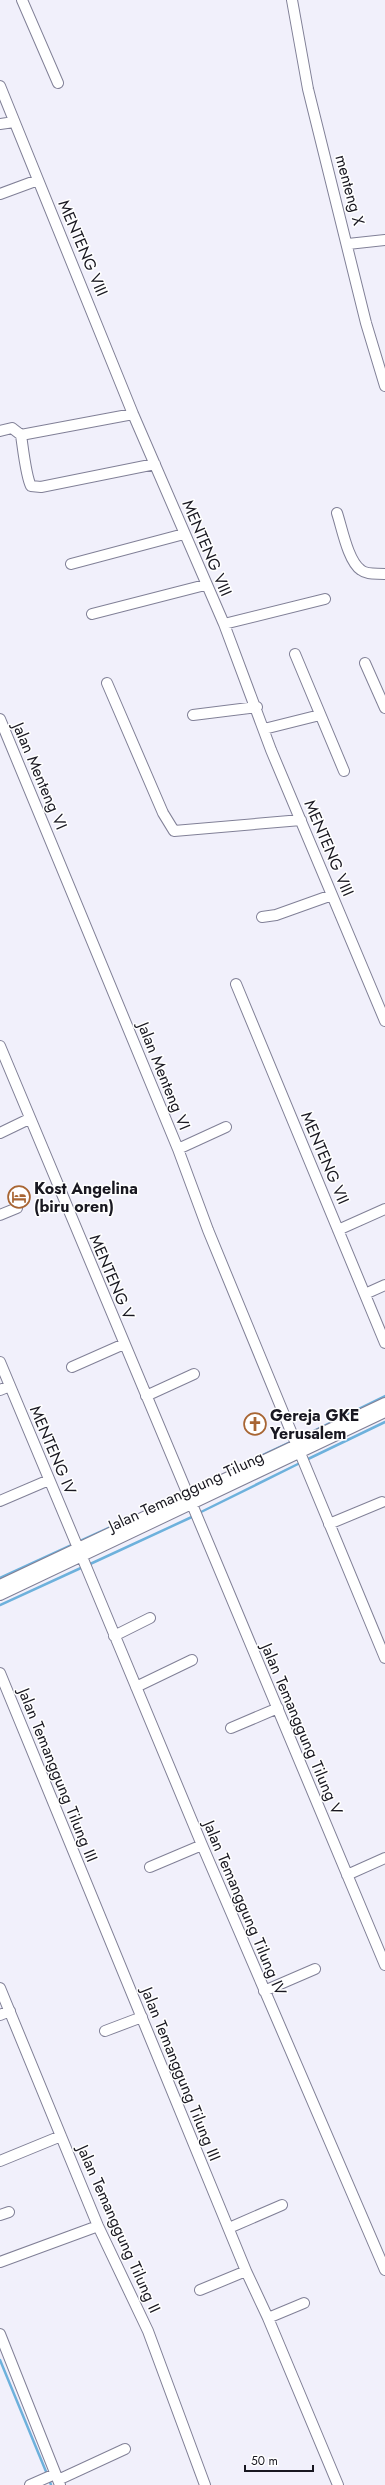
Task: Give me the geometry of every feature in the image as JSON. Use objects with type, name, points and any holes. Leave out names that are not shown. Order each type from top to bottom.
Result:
[{"type":"street","points":[[22,0],[58,83]]},
{"type":"street","name":"menteng X","points":[[292,0],[308,89],[348,244],[366,323],[385,386]]},
{"type":"street","name":"MENTENG VIII","points":[[0,86],[133,414],[205,585],[224,624],[264,729],[385,1021]]},
{"type":"street","points":[[0,124],[14,122]]},
{"type":"street","points":[[0,194],[38,180]]},
{"type":"street","points":[[348,244],[385,240]]},
{"type":"street","points":[[21,435],[133,414]]},
{"type":"street","points":[[0,431],[12,428],[21,435],[28,480],[31,486],[41,487],[155,464]]},
{"type":"street","points":[[337,513],[349,553],[360,570],[368,573],[385,574]]},
{"type":"street","points":[[71,564],[184,534]]},
{"type":"street","points":[[92,614],[205,585]]},
{"type":"street","points":[[224,624],[325,599]]},
{"type":"street","points":[[295,654],[344,771]]},
{"type":"street","points":[[365,663],[385,708]]},
{"type":"street","points":[[107,683],[163,813],[174,831],[301,820]]},
{"type":"street","points":[[193,715],[256,707]]},
{"type":"street","points":[[264,729],[320,715]]},
{"type":"street","name":"Jalan Menteng VI","points":[[0,719],[178,1149],[208,1230],[298,1450],[385,1658]]},
{"type":"street","points":[[262,917],[276,915],[332,895]]},
{"type":"street","name":"MENTENG VII","points":[[236,984],[385,1342]]},
{"type":"street","name":"MENTENG V","points":[[0,1046],[190,1501]]},
{"type":"street","points":[[0,1133],[30,1119]]},
{"type":"street","points":[[178,1149],[226,1127]]},
{"type":"street","points":[[0,1215],[17,1208]]},
{"type":"street","points":[[338,1230],[385,1209]]},
{"type":"street","points":[[365,1294],[385,1285]]},
{"type":"street","points":[[72,1367],[124,1344]]},
{"type":"street","name":"MENTENG IV","points":[[0,1362],[80,1552]]},
{"type":"street","points":[[146,1396],[194,1374]]},
{"type":"street","points":[[0,1390],[10,1386]]},
{"type":"street","points":[[298,1450],[385,1403]]},
{"type":"street","name":"Jalan Temanggung Tilung","points":[[0,1595],[80,1552],[298,1450],[385,1412]]},
{"type":"street","points":[[0,1501],[49,1480]]},
{"type":"street","name":"Jalan Temanggung Tilung V","points":[[190,1501],[385,1965]]},
{"type":"street","points":[[329,1524],[382,1502]]},
{"type":"street","points":[[0,1585],[80,1552]]},
{"type":"street","name":"Jalan Temanggung Tilung IV","points":[[80,1552],[264,1991],[385,2270]]},
{"type":"street","points":[[114,1636],[150,1618]]},
{"type":"street","points":[[136,1687],[192,1660]]},
{"type":"street","name":"Jalan Temanggung Tilung III","points":[[0,1674],[246,2272],[268,2318],[338,2485]]},
{"type":"street","points":[[230,1728],[278,1708]]},
{"type":"street","points":[[150,1867],[202,1845]]},
{"type":"street","points":[[347,1875],[385,1858]]},
{"type":"street","points":[[264,1991],[315,1970]]},
{"type":"street","name":"Jalan Temanggung Tilung II","points":[[0,1988],[98,2226],[148,2331],[206,2485]]},
{"type":"street","points":[[0,2015],[10,2011]]},
{"type":"street","points":[[105,2031],[142,2017]]},
{"type":"street","points":[[0,2161],[61,2136]]},
{"type":"street","points":[[229,2228],[282,2205]]},
{"type":"street","points":[[0,2262],[98,2226]]},
{"type":"street","points":[[200,2290],[246,2272]]},
{"type":"street","points":[[268,2318],[304,2303]]},
{"type":"street","points":[[0,2334],[54,2479]]},
{"type":"street","points":[[30,2485],[54,2479],[125,2449]]},
{"type":"waterway","points":[[297,1439],[385,1396]]},
{"type":"waterway","points":[[306,1460],[385,1422]]},
{"type":"waterway","points":[[252,1460],[293,1441]]},
{"type":"waterway","points":[[199,1513],[302,1462]]},
{"type":"waterway","points":[[78,1542],[137,1515]]},
{"type":"waterway","points":[[88,1565],[194,1516]]},
{"type":"waterway","points":[[0,1578],[74,1544]]},
{"type":"waterway","points":[[0,1605],[83,1567]]},
{"type":"waterway","points":[[0,2360],[47,2474]]},
{"type":"waterway","points":[[49,2479],[51,2485]]},
{"type":"place","name":"Kost Angelina (biru oren)","points":[[19,1197]]},
{"type":"place","name":"Gereja GKE Yerusalem","points":[[255,1424]]}]
